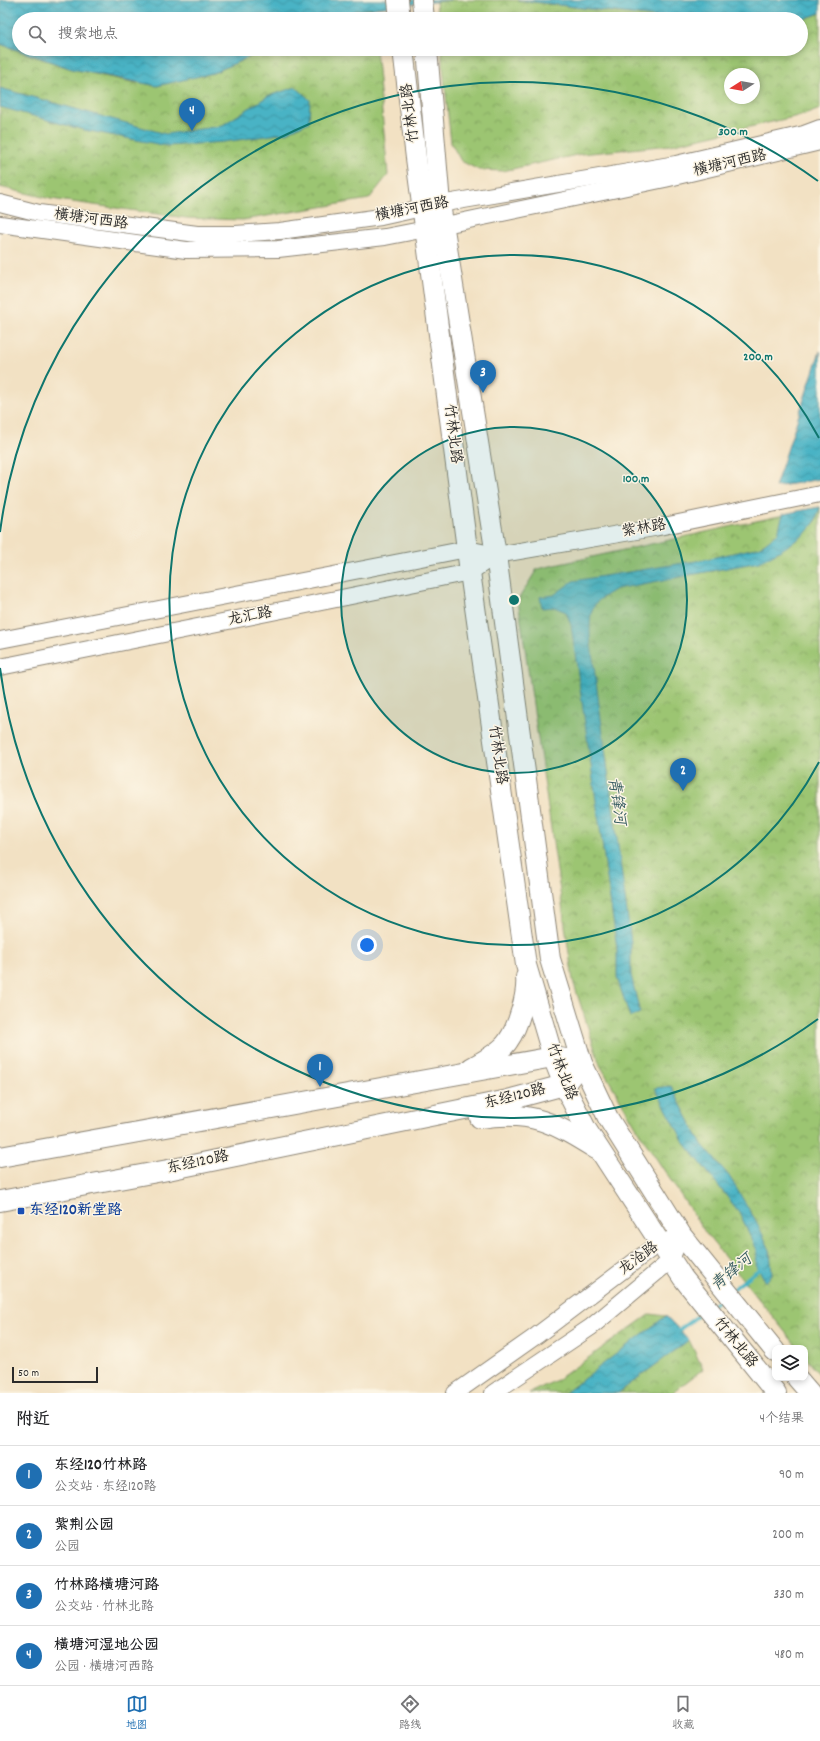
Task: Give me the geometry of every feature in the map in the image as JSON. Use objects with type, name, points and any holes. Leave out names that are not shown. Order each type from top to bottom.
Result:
[{"type":"main road","name":"竹林北路","points":[[404,56],[496,555],[550,959],[582,1063],[608,1118],[682,1236],[772,1347]]},
{"type":"main road","name":"竹林北路","points":[[427,56],[431,206]]},
{"type":"main road","name":"竹林北路","points":[[435,227],[467,549],[526,965],[553,1057],[564,1085],[586,1129],[670,1261],[703,1302],[718,1324],[776,1393]]},
{"type":"main road","points":[[461,1074],[484,1061],[508,1042],[521,1013],[527,982],[518,907]]},
{"type":"main road","name":"东经120路","points":[[0,1157],[553,1057],[582,1063],[564,1085],[508,1100],[331,1135],[168,1170],[0,1201]]},
{"type":"main road","points":[[331,1135],[503,1114],[528,1117],[561,1127],[602,1153]]},
{"type":"main road","points":[[800,1381],[810,1393]]},
{"type":"street","name":"横塘河西路","points":[[0,203],[46,214],[198,234],[235,234],[280,231],[381,217],[431,206],[676,164],[797,135],[820,128]]},
{"type":"street","name":"横塘河西路","points":[[0,224],[186,250],[278,249],[385,237],[665,179],[820,142]]},
{"type":"street","name":"紫林路","points":[[467,549],[496,555],[654,528],[820,494]]},
{"type":"street","name":"龙汇路","points":[[0,640],[467,549]]},
{"type":"street","name":"龙汇路","points":[[0,667],[470,572],[496,555]]},
{"type":"street","name":"龙沧路","points":[[455,1393],[536,1336],[659,1243],[682,1236]]},
{"type":"street","name":"龙沧路","points":[[493,1393],[592,1327],[670,1261],[682,1236]]},
{"type":"green space","points":[[451,0],[518,0],[615,12],[437,12],[436,2]]},
{"type":"green space","points":[[372,9],[372,12],[352,12],[357,10]]},
{"type":"green space","points":[[820,13],[820,109],[807,114],[670,145],[581,154],[503,171],[479,170],[461,161],[451,143],[442,56],[808,56],[808,17]]},
{"type":"green space","points":[[0,44],[12,48],[12,56],[35,56],[72,69],[136,83],[213,73],[251,56],[377,56],[388,175],[369,199],[243,220],[186,218],[51,199],[0,187]]},
{"type":"green space","points":[[820,507],[820,1375],[808,1361],[808,1345],[796,1345],[707,1235],[642,1137],[600,1065],[573,981],[518,600],[537,569]]},
{"type":"green space","points":[[650,1314],[666,1316],[689,1340],[703,1369],[672,1393],[529,1393],[557,1380]]},
{"type":"water","points":[[0,0],[451,0],[357,10],[352,12],[12,12],[12,48],[0,44]]},
{"type":"water","points":[[518,0],[820,0],[820,13],[808,17],[808,12],[615,12]]},
{"type":"water","points":[[35,56],[251,56],[213,73],[157,86],[72,69]]},
{"type":"water","points":[[296,87],[310,100],[309,122],[286,133],[224,142],[168,146],[84,130],[0,107],[0,88],[166,134],[221,126],[268,96]]},
{"type":"water","points":[[820,351],[820,479],[775,487]]},
{"type":"water","points":[[820,507],[815,522],[804,535],[783,549],[759,562],[616,589],[601,599],[593,607],[590,619],[590,637],[631,942],[631,975],[640,1013],[630,1017],[617,978],[617,948],[571,625],[566,612],[554,607],[542,608],[540,597],[554,595],[573,581],[702,560],[760,547],[778,533],[783,514]]},
{"type":"water","points":[[671,1086],[701,1143],[729,1176],[756,1221],[770,1250],[772,1274],[766,1282],[756,1265],[757,1250],[739,1212],[684,1142],[655,1088]]},
{"type":"water","points":[[666,1316],[689,1340],[618,1393],[565,1393]]},
{"type":"waterway","name":"青锋河","points":[[733,1289],[762,1267]]},
{"type":"waterway","name":"青锋河","points":[[713,1305],[724,1296]]},
{"type":"waterway","name":"青锋河","points":[[676,1332],[703,1312]]},
{"type":"place","name":"横塘河湿地公园","points":[[192,131]]},
{"type":"place","name":"竹林路横塘河路","points":[[483,393]]},
{"type":"place","name":"紫荆公园","points":[[683,791]]},
{"type":"place","name":"东经120竹林路","points":[[320,1087]]},
{"type":"place","name":"东经120新堂路","points":[[21,1211]]}]
